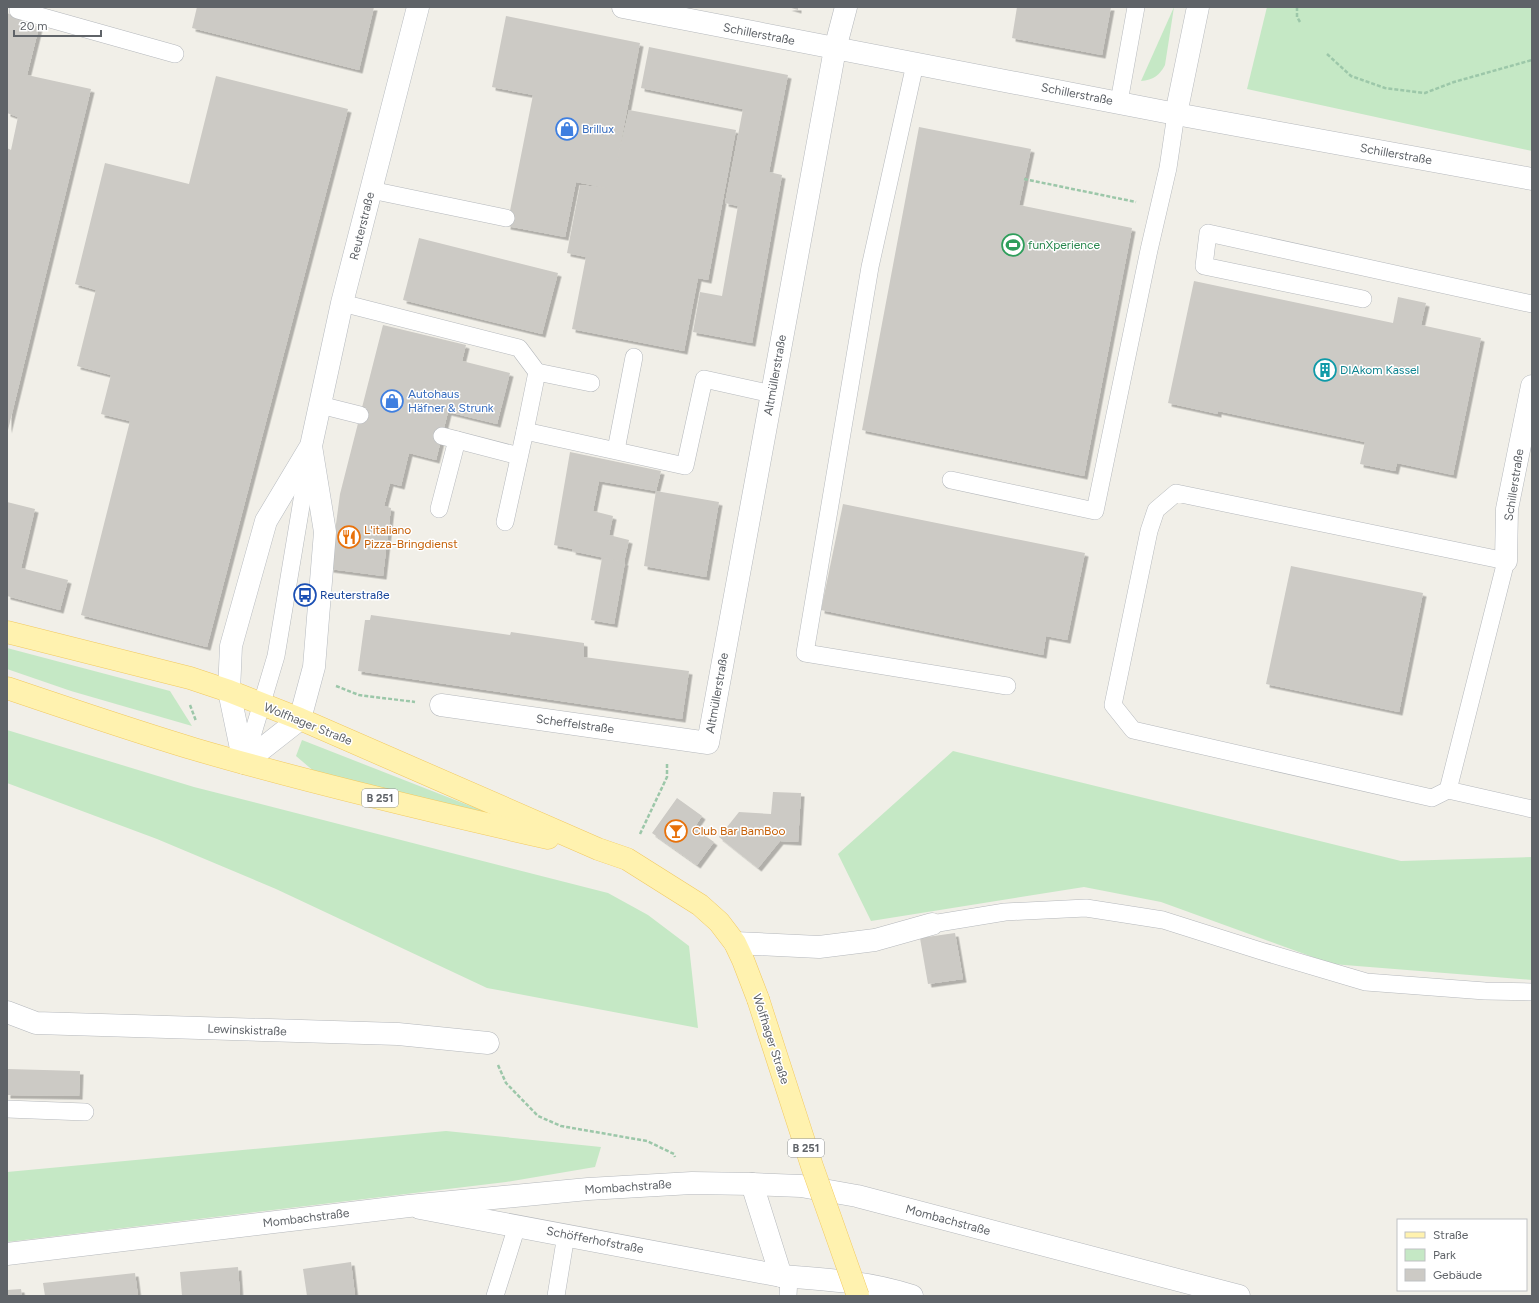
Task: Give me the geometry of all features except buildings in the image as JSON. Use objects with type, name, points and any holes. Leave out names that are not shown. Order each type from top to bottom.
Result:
[{"type":"main road","name":"Wolfhager Straße","points":[[7,632],[190,678],[229,691],[300,719],[598,849],[627,859],[700,905],[719,922],[739,952],[858,1296]]},
{"type":"main road","name":"Wolfhager Straße","points":[[7,688],[166,740],[244,763],[327,785],[598,849]]},
{"type":"street","name":"Reuterstraße","points":[[244,763],[229,691],[231,646],[266,521],[311,446],[342,303],[418,7]]},
{"type":"street","name":"Schillerstraße","points":[[623,7],[1176,114],[1532,179]]},
{"type":"street","name":"Altmüllerstraße","points":[[708,743],[835,49],[846,7]]},
{"type":"street","points":[[1176,114],[1198,7]]},
{"type":"street","name":"Schillerstraße","points":[[1506,560],[1507,509],[1532,386]]},
{"type":"street","name":"Reuterstraße","points":[[300,719],[314,667],[325,532],[311,446]]},
{"type":"street","name":"Scheffelstraße","points":[[441,705],[708,743]]},
{"type":"street","points":[[244,763],[300,719]]},
{"type":"street","points":[[739,952],[819,947],[875,940],[932,924]]},
{"type":"street","name":"Lewinskistraße","points":[[7,1012],[36,1023],[398,1034],[488,1043]]},
{"type":"street","name":"Mombachstraße","points":[[7,1254],[409,1206],[588,1189],[692,1183],[752,1184],[801,1186],[857,1196],[1239,1296]]},
{"type":"street","points":[[752,1184],[786,1283]]},
{"type":"street","name":"Schöfferhofstraße","points":[[409,1206],[566,1235],[786,1283],[892,1289],[912,1296]]},
{"type":"lane","points":[[18,7],[18,10],[175,54]]},
{"type":"lane","points":[[1119,102],[1136,7]]},
{"type":"lane","points":[[915,64],[870,267],[805,653],[1006,686]]},
{"type":"lane","points":[[952,480],[1095,511],[1158,207],[1168,168],[1176,114]]},
{"type":"lane","points":[[371,190],[506,218]]},
{"type":"lane","points":[[1363,299],[1204,266],[1208,233],[1532,304]]},
{"type":"lane","points":[[342,303],[519,348],[537,372],[591,382]]},
{"type":"lane","points":[[616,450],[634,357]]},
{"type":"lane","points":[[505,522],[537,372]]},
{"type":"lane","points":[[524,430],[685,466],[704,379],[772,394]]},
{"type":"lane","points":[[320,405],[360,415]]},
{"type":"lane","points":[[439,509],[449,438],[519,456]]},
{"type":"lane","points":[[244,763],[276,656],[311,446]]},
{"type":"lane","points":[[1448,790],[1506,560],[1176,493],[1156,510],[1149,531],[1113,705],[1133,730],[1432,798],[1448,790],[1532,809]]},
{"type":"lane","points":[[932,924],[1005,912],[1086,908],[1163,920],[1366,982],[1485,991],[1532,992]]},
{"type":"lane","points":[[7,1109],[85,1112]]},
{"type":"lane","points":[[495,1296],[516,1226]]},
{"type":"lane","points":[[556,1296],[566,1235]]},
{"type":"path","points":[[1297,7],[1297,18],[1300,22]]},
{"type":"path","points":[[1327,54],[1351,76],[1385,88],[1425,93],[1454,82],[1532,60]]},
{"type":"path","points":[[1024,180],[1158,207]]},
{"type":"path","points":[[188,700],[196,722]]},
{"type":"path","points":[[640,834],[667,777]]},
{"type":"path","points":[[488,1043],[506,1083],[538,1116],[561,1126],[647,1141],[674,1154],[692,1183]]},
{"type":"green space","points":[[1174,7],[1165,65],[1161,72],[1156,76],[1141,81]]},
{"type":"green space","points":[[1267,7],[1532,7],[1532,151],[1247,89]]},
{"type":"green space","points":[[7,648],[170,691],[192,726],[71,691],[7,669]]},
{"type":"green space","points":[[7,730],[194,787],[608,893],[648,915],[689,946],[698,1028],[487,988],[276,889],[157,839],[7,783]]},
{"type":"green space","points":[[302,740],[501,818],[316,773],[296,756]]},
{"type":"green space","points":[[953,751],[1401,861],[1532,857],[1532,980],[1332,964],[1161,902],[1084,887],[871,921],[838,854]]},
{"type":"green space","points":[[446,1131],[601,1147],[595,1167],[506,1182],[7,1242],[7,1172]]},
{"type":"place","name":"Brillux","points":[[567,129]]},
{"type":"place","name":"funXperience","points":[[1013,245]]},
{"type":"place","name":"DIAkom Kassel","points":[[1325,370]]},
{"type":"place","name":"Autohaus Häfner & Strunk","points":[[392,401]]},
{"type":"place","name":"L'italiano Pizza-Bringdienst","points":[[349,537]]},
{"type":"place","name":"Reuterstraße","points":[[305,595]]},
{"type":"place","name":"Club Bar BamBoo","points":[[676,831]]}]
